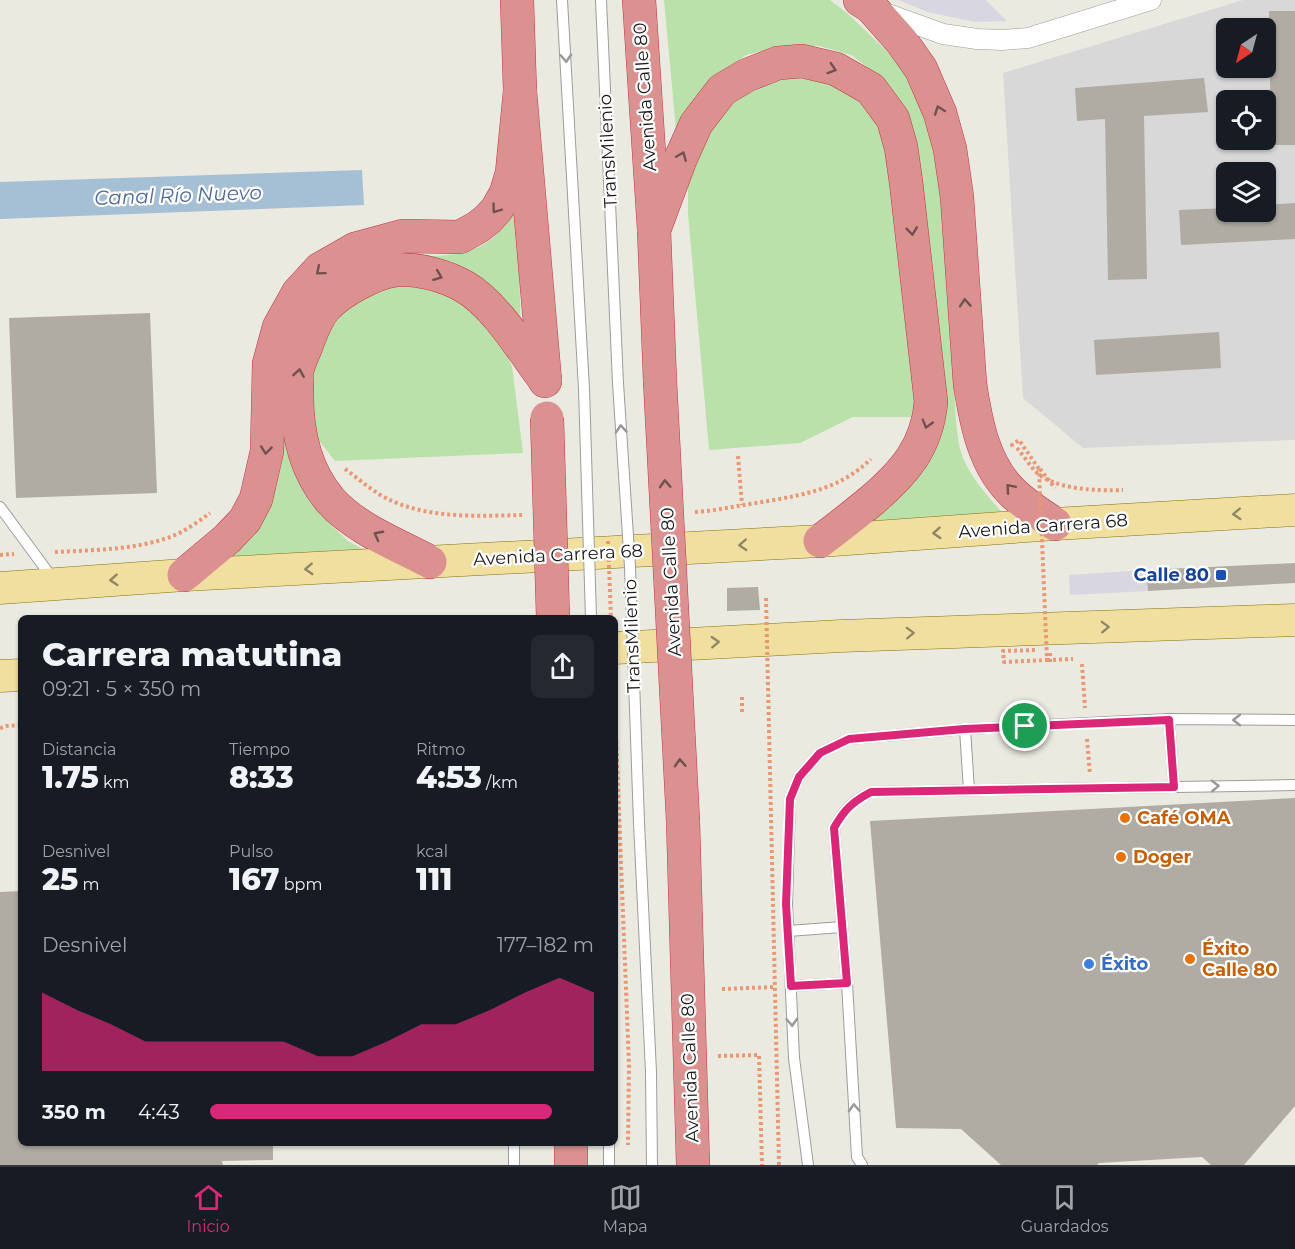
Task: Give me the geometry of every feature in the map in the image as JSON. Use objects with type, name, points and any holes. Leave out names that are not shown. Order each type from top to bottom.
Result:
[{"type":"highway","points":[[517,0],[520,92],[545,380],[553,615]]},
{"type":"highway","name":"Avenida Calle 80","points":[[639,0],[654,230],[683,821],[693,1165]]},
{"type":"highway","points":[[865,4],[902,42],[921,69],[940,113],[948,140],[957,197],[970,384],[978,431],[989,459],[1012,493],[1055,524]]},
{"type":"highway","points":[[654,230],[696,124],[722,90],[747,75],[786,62],[802,61],[836,69],[871,89],[893,119],[901,147],[906,182],[931,402],[930,419],[906,467],[891,484],[820,541]]},
{"type":"highway","points":[[183,575],[227,539],[244,519],[256,499],[267,451],[269,364],[279,327],[298,294],[320,269],[355,249],[403,236],[460,237],[478,228],[488,219],[506,193],[512,174],[520,92]]},
{"type":"highway","points":[[430,562],[351,520],[330,500],[311,472],[296,409],[297,371],[311,333],[324,309],[343,292],[366,279],[395,270],[431,272],[465,287],[485,302],[545,380]]},
{"type":"highway","points":[[571,1146],[571,1165]]},
{"type":"main road","name":"Avenida Carrera 68","points":[[0,588],[183,575],[820,541],[1295,510]]},
{"type":"main road","points":[[618,648],[841,636],[1295,620]]},
{"type":"street","points":[[865,4],[943,34],[1002,40],[1028,38],[1151,0]]},
{"type":"lane","name":"TransMilenio","points":[[562,0],[584,389],[591,615]]},
{"type":"lane","name":"TransMilenio","points":[[601,0],[618,383],[630,567],[651,1072],[652,1165]]},
{"type":"lane","points":[[0,507],[57,584]]},
{"type":"lane","points":[[808,1165],[794,1058],[786,904],[790,799],[799,777],[820,753],[849,739],[964,729],[1169,720],[1295,720]]},
{"type":"lane","points":[[1169,720],[1174,787]]},
{"type":"lane","points":[[964,729],[969,790]]},
{"type":"lane","points":[[862,1165],[857,1157],[847,983],[834,828],[842,812],[856,800],[871,792],[1295,785]]},
{"type":"lane","points":[[788,931],[842,927]]},
{"type":"lane","points":[[791,986],[847,983]]},
{"type":"lane","points":[[514,1146],[514,1165]]},
{"type":"lane","points":[[609,1146],[609,1165]]},
{"type":"path","points":[[1033,474],[1012,445],[1019,440],[1055,488]]},
{"type":"path","points":[[1016,446],[1037,472],[1054,482],[1074,488],[1099,491],[1130,490]]},
{"type":"path","points":[[738,456],[742,505]]},
{"type":"path","points":[[1039,469],[1047,660]]},
{"type":"path","points":[[0,555],[121,548],[147,543],[171,537],[211,513]]},
{"type":"path","points":[[766,598],[779,1165]]},
{"type":"path","points":[[1035,650],[1004,651],[1004,662],[1073,659]]},
{"type":"path","points":[[742,697],[742,712]]},
{"type":"path","points":[[0,728],[18,725]]},
{"type":"path","points":[[618,777],[629,1065],[628,1154]]},
{"type":"path","points":[[722,989],[791,986]]},
{"type":"path","points":[[690,1057],[759,1054],[762,1165]]},
{"type":"shaded area","points":[[898,0],[986,0],[1007,21],[975,22],[928,12]]},
{"type":"shaded area","points":[[1243,0],[1295,0],[1295,440],[1083,448],[1023,398],[1003,73]]},
{"type":"shaded area","points":[[1146,570],[1148,591],[1070,595],[1069,575]]},
{"type":"green space","points":[[664,0],[830,0],[847,13],[907,70],[929,112],[941,173],[956,420],[960,449],[973,476],[1005,516],[858,524],[931,450],[874,72],[851,55],[819,46],[783,46],[746,55],[718,74],[676,130]]},
{"type":"green space","points":[[802,73],[837,82],[867,104],[887,141],[914,369],[914,417],[853,417],[800,443],[709,450],[688,214],[688,175],[717,111],[757,81]]},
{"type":"green space","points":[[517,211],[521,329],[427,256],[472,250],[488,242]]},
{"type":"green space","points":[[406,285],[451,295],[484,318],[512,366],[523,453],[335,461],[313,433],[310,383],[318,345],[343,313],[373,289]]},
{"type":"green space","points":[[286,426],[311,502],[348,541],[365,550],[215,560],[271,496],[281,467]]},
{"type":"water","name":"Canal Río Nuevo","points":[[362,170],[364,205],[0,219],[0,182]]},
{"type":"building","points":[[1269,11],[1295,11],[1295,145],[1276,145],[1276,90],[1270,90],[1270,78],[1276,78],[1276,18],[1269,18]]},
{"type":"building","points":[[1204,78],[1208,112],[1144,116],[1147,279],[1108,280],[1105,119],[1077,121],[1075,88]]},
{"type":"building","points":[[1295,203],[1295,239],[1181,245],[1179,210],[1216,208],[1216,222],[1276,222],[1276,204]]},
{"type":"building","points":[[150,313],[157,493],[16,498],[9,318]]},
{"type":"building","points":[[1219,332],[1221,368],[1096,375],[1094,340]]},
{"type":"building","name":"Calle 80","points":[[1295,563],[1295,583],[1148,591],[1146,570]]},
{"type":"building","points":[[758,587],[760,610],[727,611],[727,588]]},
{"type":"building","name":"Éxito","points":[[1295,798],[1295,1106],[1244,1165],[1211,1165],[1202,1157],[1099,1163],[1097,1165],[1001,1165],[961,1129],[896,1128],[870,821]]},
{"type":"building","points":[[18,891],[18,1146],[273,1146],[273,1160],[222,1161],[223,1165],[0,1165],[0,892]]},
{"type":"place","name":"Calle 80","points":[[1221,575]]},
{"type":"place","name":"Café OMA","points":[[1125,818]]},
{"type":"place","name":"Doger","points":[[1121,857]]},
{"type":"place","name":"Éxito Calle 80","points":[[1190,959]]},
{"type":"place","name":"Éxito","points":[[1089,964]]},
{"type":"route","points":[[1169,720],[1174,787],[871,792],[856,800],[842,812],[834,828],[847,983],[791,986],[786,904],[790,799],[799,777],[820,753],[849,739],[1025,726],[1169,720]]}]
